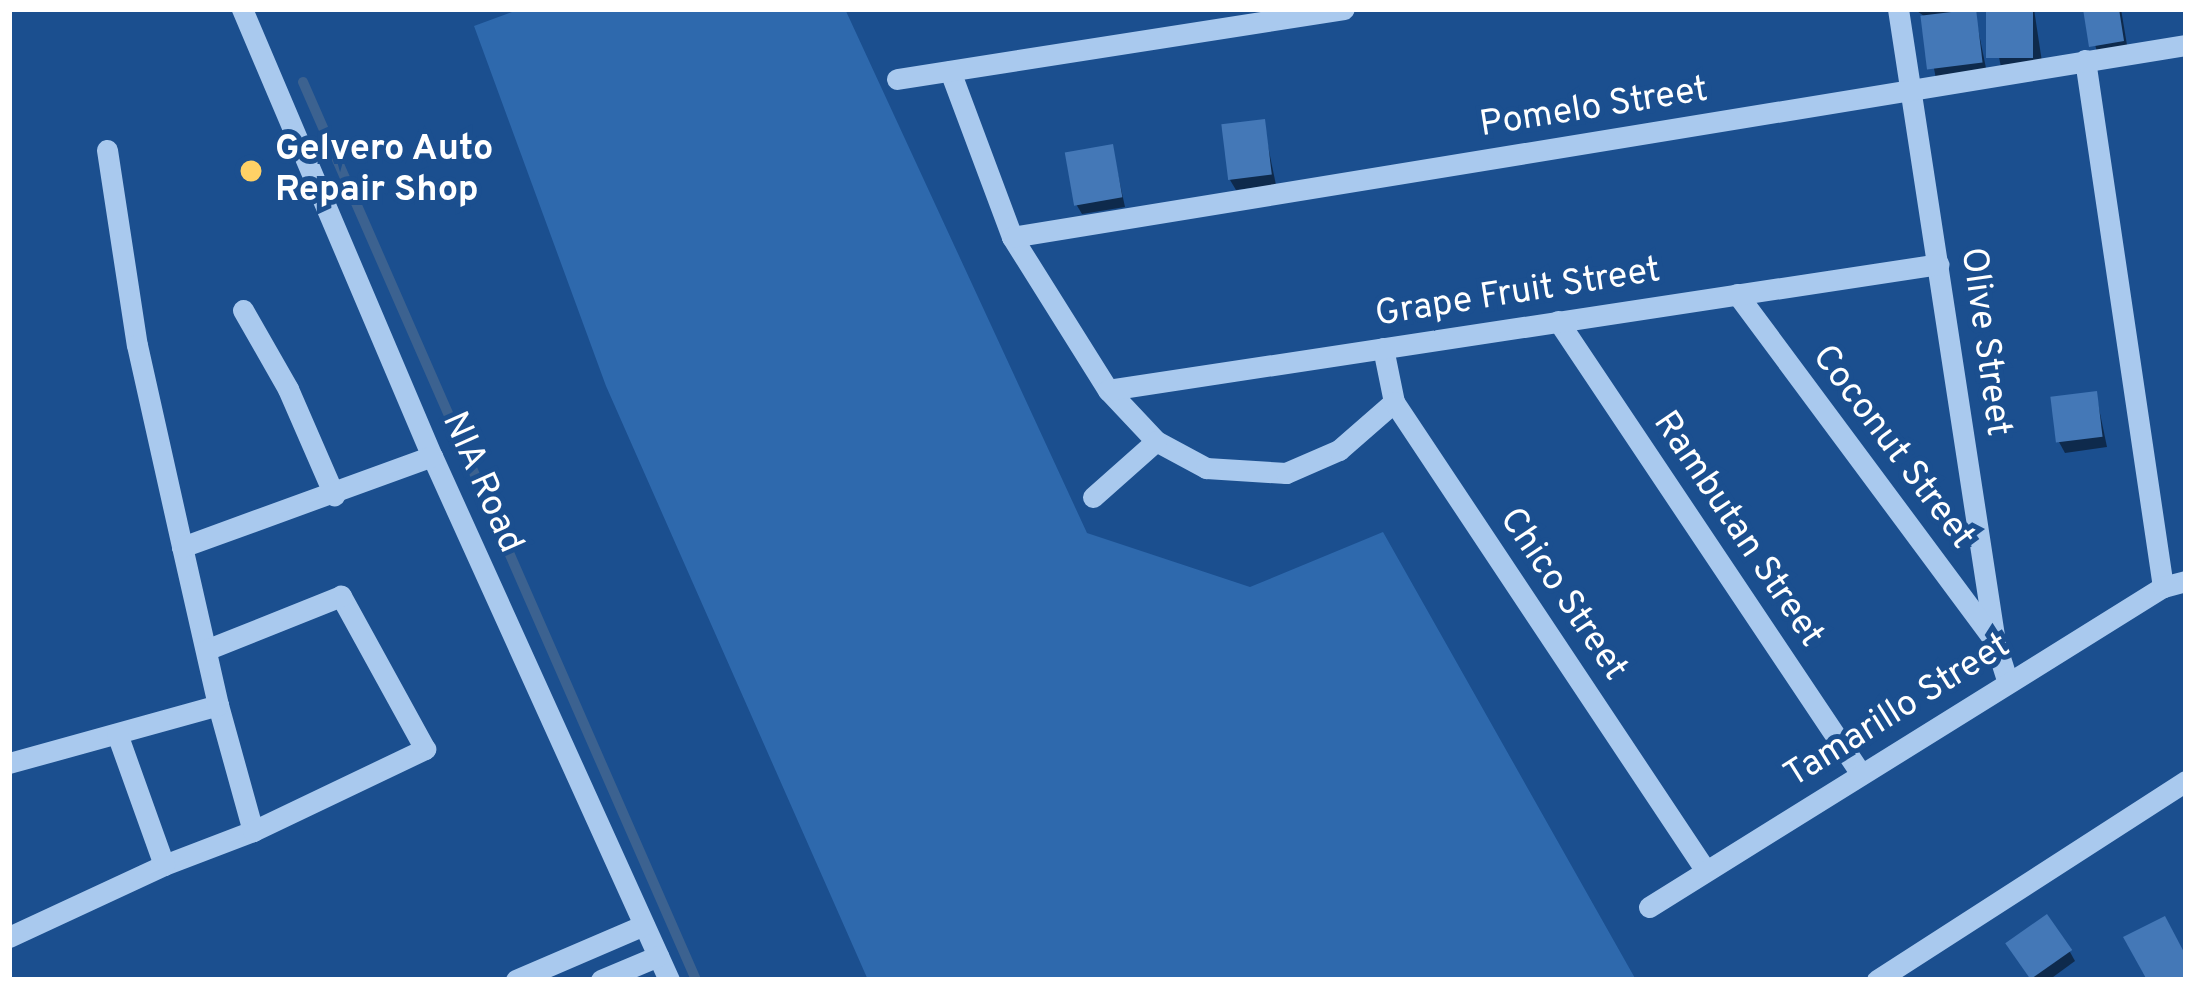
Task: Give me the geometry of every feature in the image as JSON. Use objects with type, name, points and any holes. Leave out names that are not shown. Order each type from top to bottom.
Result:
[{"type":"street","name":"NIA Road","points":[[242,9],[433,456],[669,980]]},
{"type":"street","points":[[897,79],[1344,9]]},
{"type":"street","name":"Olive Street","points":[[1898,9],[1995,642],[2008,683]]},
{"type":"street","name":"Pomelo Street","points":[[1012,237],[2186,45]]},
{"type":"street","points":[[2085,60],[2163,587]]},
{"type":"street","points":[[950,71],[1012,237],[1108,390],[1156,441],[1206,468],[1286,473],[1339,451],[1394,402]]},
{"type":"street","points":[[107,150],[137,345],[218,705],[253,830]]},
{"type":"street","name":"Grape Fruit Street","points":[[1108,390],[1939,264]]},
{"type":"street","name":"Coconut Street","points":[[1737,294],[1995,642]]},
{"type":"street","points":[[243,310],[288,389],[334,495]]},
{"type":"street","name":"Rambutan Street","points":[[1558,321],[1861,774]]},
{"type":"street","name":"Chico Street","points":[[1383,348],[1394,402],[1706,871]]},
{"type":"street","points":[[1093,497],[1156,441]]},
{"type":"street","points":[[182,547],[433,456]]},
{"type":"street","name":"Tamarillo Street","points":[[1649,907],[2163,587],[2186,581]]},
{"type":"street","points":[[9,937],[424,749],[341,596],[206,650]]},
{"type":"street","points":[[9,763],[218,705]]},
{"type":"street","points":[[117,734],[164,865]]},
{"type":"street","points":[[1877,980],[2186,781]]},
{"type":"street","points":[[516,980],[644,925]]},
{"type":"street","points":[[602,980],[658,956]]},
{"type":"shaded area","points":[[520,9],[845,9],[1087,533],[1250,587],[1383,532],[1636,980],[868,980],[606,386],[474,26]]},
{"type":"building","points":[[1976,9],[1983,63],[1927,69],[1920,16]]},
{"type":"building","points":[[1986,9],[2033,9],[2033,58],[1986,58]]},
{"type":"building","points":[[2083,9],[2119,9],[2124,41],[2089,47]]},
{"type":"building","points":[[1265,119],[1272,175],[1228,180],[1221,124]]},
{"type":"building","points":[[1113,144],[1122,197],[1074,206],[1065,153]]},
{"type":"building","points":[[2097,391],[2103,437],[2056,442],[2050,397]]},
{"type":"building","points":[[2047,914],[2072,950],[2030,979],[2005,943]]},
{"type":"building","points":[[2165,916],[2186,956],[2186,977],[2147,980],[2123,937]]},
{"type":"waterway","points":[[303,82],[696,980]]},
{"type":"place","name":"Gelvero Auto Repair Shop","points":[[251,171]]}]
